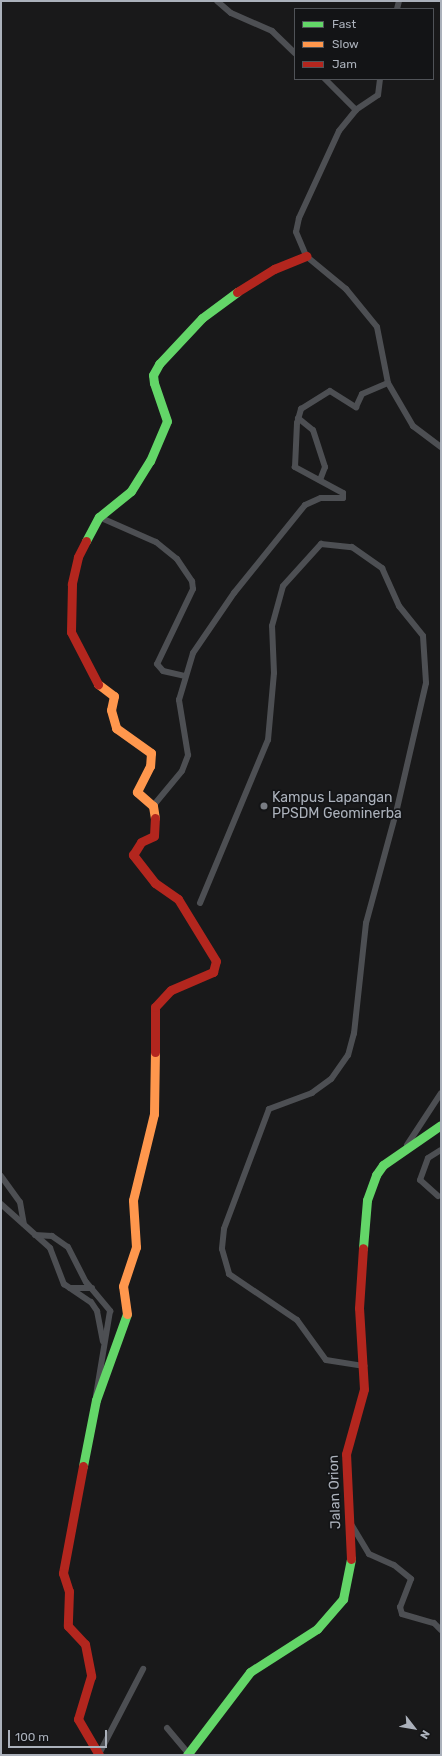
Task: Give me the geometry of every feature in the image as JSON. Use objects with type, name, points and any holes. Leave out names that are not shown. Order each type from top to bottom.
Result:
[{"type":"main road","points":[[99,1754],[78,1719],[91,1676],[85,1644],[68,1626],[68,1591],[63,1573],[96,1400],[106,1379],[127,1313],[123,1286],[136,1247],[133,1200],[154,1114],[155,1007],[171,990],[213,972],[216,966],[213,956],[198,938],[178,899],[155,883],[133,855],[141,842],[154,836],[157,829],[152,806],[137,792],[150,766],[151,753],[116,728],[116,718],[111,710],[114,696],[99,687],[71,632],[72,584],[78,557],[99,517],[131,491],[150,461],[167,421],[154,383],[153,375],[160,364],[202,318],[230,296],[274,269],[306,256]]},
{"type":"main road","name":"Jalan Orion","points":[[188,1754],[250,1672],[317,1628],[336,1610],[343,1599],[350,1573],[350,1522],[346,1454],[361,1404],[365,1366],[359,1308],[367,1200],[376,1175],[407,1145],[441,1125]]},
{"type":"street","points":[[217,1],[231,13],[272,31],[294,52]]},
{"type":"street","points":[[326,80],[356,110]]},
{"type":"street","points":[[380,80],[378,95],[356,110],[339,132],[299,218],[298,243],[306,256],[346,289],[377,327],[388,383],[409,421],[441,447]]},
{"type":"street","points":[[152,806],[182,771],[188,755],[179,700],[184,676],[193,653],[234,593],[305,505],[321,498],[343,498],[343,493],[294,467],[298,418],[301,409],[324,392],[334,392],[356,407],[362,394],[388,383]]},
{"type":"street","points":[[298,418],[313,430],[324,467],[320,480]]},
{"type":"street","points":[[99,517],[156,542],[177,559],[192,581],[193,589],[157,664],[163,671],[184,676]]},
{"type":"street","points":[[200,903],[268,740],[274,673],[272,626],[283,586],[321,544],[352,547],[379,564],[399,606],[419,630],[426,683],[397,809],[366,923],[354,1033],[348,1055],[332,1079],[312,1093],[269,1109],[224,1229],[222,1249],[229,1274],[297,1320],[326,1360],[365,1366]]},
{"type":"street","points":[[407,1145],[441,1093]]},
{"type":"street","points":[[438,1196],[420,1180],[428,1158],[441,1150]]},
{"type":"street","points":[[1,1176],[20,1202],[24,1224]]},
{"type":"street","points":[[1,1204],[50,1248],[58,1277],[70,1288],[85,1297],[98,1311],[104,1345]]},
{"type":"street","points":[[35,1235],[52,1236],[68,1247],[92,1288],[110,1311],[96,1400]]},
{"type":"street","points":[[70,1288],[92,1288]]},
{"type":"street","points":[[350,1522],[369,1554],[394,1565],[411,1579],[400,1607],[402,1614],[434,1623],[441,1630]]},
{"type":"street","points":[[99,1754],[144,1669]]},
{"type":"street","points":[[168,1728],[188,1754]]},
{"type":"traffic: fast","points":[[86,541],[99,517],[131,491],[150,461],[167,421],[154,383],[153,375],[159,364],[202,318],[237,292]]},
{"type":"traffic: fast","points":[[363,1248],[367,1200],[376,1175],[383,1165],[441,1125]]},
{"type":"traffic: fast","points":[[83,1466],[96,1400],[127,1314]]},
{"type":"traffic: fast","points":[[187,1755],[250,1672],[317,1629],[343,1599],[351,1559]]},
{"type":"traffic: slow","points":[[98,684],[114,696],[111,710],[116,728],[151,753],[150,766],[137,792],[153,806],[155,818]]},
{"type":"traffic: slow","points":[[127,1314],[123,1286],[136,1247],[133,1200],[154,1114],[155,1052]]},
{"type":"traffic: jam","points":[[237,292],[274,269],[306,256]]},
{"type":"traffic: jam","points":[[86,541],[78,557],[72,584],[71,632],[98,684]]},
{"type":"traffic: jam","points":[[155,818],[154,836],[141,842],[133,855],[155,883],[178,899],[216,961],[213,972],[171,990],[155,1007],[155,1052]]},
{"type":"traffic: jam","points":[[351,1559],[346,1454],[364,1389],[359,1308],[363,1248]]},
{"type":"traffic: jam","points":[[83,1466],[63,1573],[69,1591],[68,1626],[85,1644],[91,1676],[78,1719],[99,1755]]},
{"type":"place","name":"Kampus Lapangan PPSDM Geominerba","points":[[264,806]]}]
